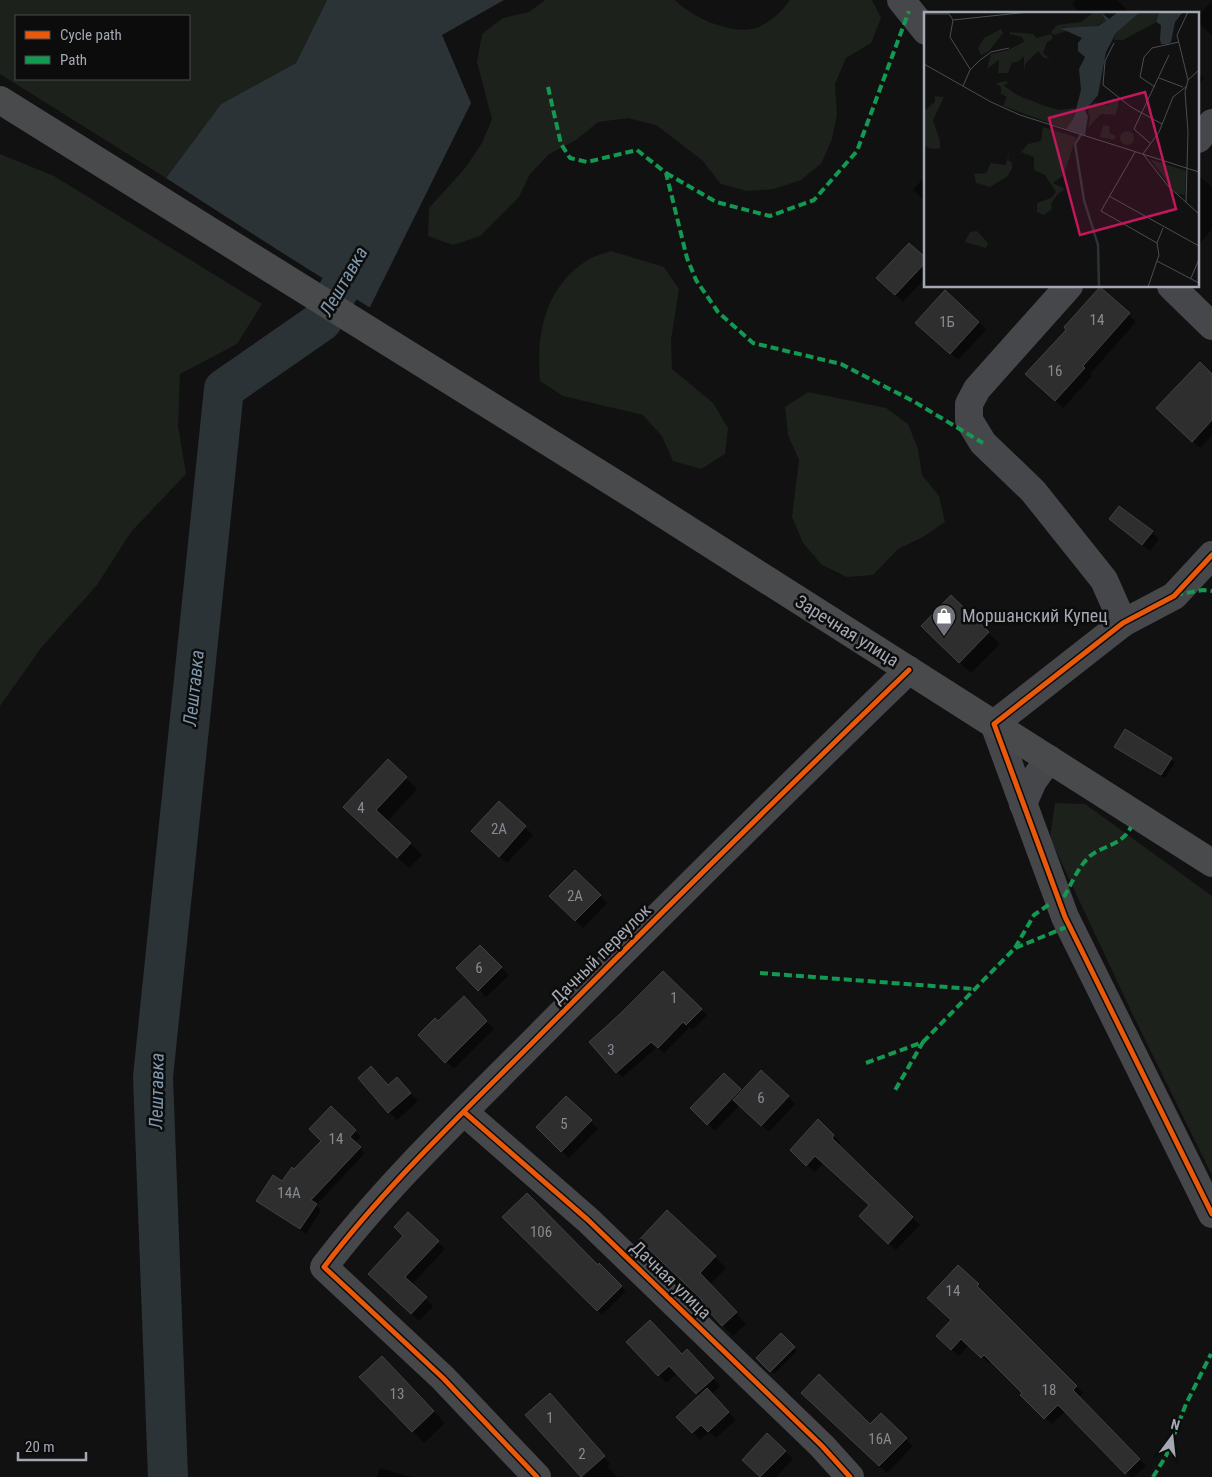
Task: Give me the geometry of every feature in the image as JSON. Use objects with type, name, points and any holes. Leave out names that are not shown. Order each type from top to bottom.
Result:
[{"type":"main road","name":"Заречная улица","points":[[0,100],[635,496],[1202,857]]},
{"type":"street","points":[[901,0],[924,29]]},
{"type":"street","points":[[1200,137],[1212,123]]},
{"type":"street","points":[[1067,288],[977,389],[968,404],[969,420],[983,443],[1033,491],[1104,580],[1123,623]]},
{"type":"street","points":[[1172,288],[1212,326]]},
{"type":"street","points":[[1212,555],[1174,596],[1123,623],[994,724],[1073,934],[1212,1214]]},
{"type":"street","name":"Дачный переулок","points":[[537,1477],[443,1378],[324,1267],[379,1201],[464,1112],[711,862],[909,670]]},
{"type":"street","points":[[1023,804],[1033,780],[1049,759]]},
{"type":"street","name":"Дачная улица","points":[[464,1112],[588,1220],[822,1446],[850,1477]]},
{"type":"shaded area","points":[[0,0],[327,0],[296,63],[221,104],[166,178],[0,74]]},
{"type":"shaded area","points":[[545,0],[675,0],[703,19],[728,28],[740,30],[751,29],[765,24],[790,0],[872,0],[881,18],[871,43],[846,58],[835,84],[837,114],[832,139],[821,164],[801,180],[774,189],[747,191],[721,184],[702,160],[656,125],[628,118],[598,122],[576,140],[549,154],[530,174],[519,197],[480,236],[453,245],[428,236],[429,208],[466,167],[482,143],[492,119],[477,62],[482,34],[503,18],[529,12]]},
{"type":"shaded area","points":[[0,154],[54,176],[262,304],[237,344],[180,374],[178,425],[186,474],[131,532],[97,585],[41,648],[0,706]]},
{"type":"shaded area","points":[[611,251],[664,267],[679,289],[671,340],[672,369],[713,403],[728,428],[725,454],[701,469],[673,461],[662,436],[643,415],[563,396],[540,381],[539,364],[542,330],[552,299],[572,272],[589,259]]},
{"type":"shaded area","points":[[808,392],[886,408],[908,424],[918,449],[922,475],[939,496],[945,522],[923,537],[898,549],[873,575],[847,577],[822,565],[803,543],[792,517],[799,460],[788,435],[785,407]]},
{"type":"shaded area","points":[[1055,803],[1085,804],[1212,896],[1212,1175],[1133,1015],[1050,838]]},
{"type":"water","points":[[327,0],[504,0],[442,35],[471,103],[369,309],[166,178],[221,104],[296,63]]},
{"type":"pier","points":[[164,179],[372,309],[371,311],[367,311]]},
{"type":"building","points":[[909,243],[924,256],[924,264],[895,295],[876,278]]},
{"type":"building","points":[[1099,288],[1130,313],[1055,401],[1025,374],[1066,330],[1064,327]]},
{"type":"building","points":[[945,290],[979,322],[950,354],[915,323]]},
{"type":"building","points":[[1200,362],[1212,374],[1212,420],[1192,442],[1156,408]]},
{"type":"building","points":[[1119,506],[1153,531],[1142,545],[1109,519]]},
{"type":"building","points":[[951,595],[989,632],[959,663],[921,626]]},
{"type":"building","points":[[1125,729],[1172,758],[1161,775],[1114,747]]},
{"type":"building","points":[[388,759],[407,777],[376,810],[411,843],[397,858],[343,807]]},
{"type":"building","points":[[499,801],[526,826],[499,857],[471,831]]},
{"type":"building","points":[[575,870],[601,895],[575,921],[549,896]]},
{"type":"building","points":[[480,945],[502,967],[478,991],[456,968]]},
{"type":"building","points":[[663,971],[702,1009],[686,1025],[683,1022],[658,1048],[651,1042],[616,1073],[589,1042]]},
{"type":"building","points":[[464,996],[487,1021],[445,1063],[418,1035],[435,1018],[438,1021]]},
{"type":"building","points":[[371,1066],[388,1085],[397,1077],[411,1093],[388,1113],[358,1078]]},
{"type":"building","points":[[761,1070],[789,1096],[761,1126],[733,1100]]},
{"type":"building","points":[[724,1073],[741,1089],[707,1125],[690,1108]]},
{"type":"building","points":[[566,1096],[592,1120],[561,1152],[536,1127]]},
{"type":"building","points":[[331,1106],[356,1130],[350,1137],[361,1147],[311,1200],[317,1204],[300,1229],[256,1201],[273,1175],[282,1181],[292,1167],[294,1169],[321,1141],[309,1129]]},
{"type":"building","points":[[818,1119],[834,1135],[832,1138],[913,1217],[888,1244],[859,1216],[869,1205],[815,1156],[806,1166],[790,1150]]},
{"type":"building","points":[[527,1193],[598,1265],[599,1263],[622,1286],[597,1311],[502,1217]]},
{"type":"building","points":[[667,1210],[716,1256],[700,1273],[737,1312],[722,1326],[700,1302],[702,1300],[639,1240]]},
{"type":"building","points":[[408,1212],[439,1241],[405,1277],[427,1297],[411,1314],[368,1274],[403,1236],[394,1227]]},
{"type":"building","points":[[958,1265],[979,1284],[977,1286],[1077,1386],[1073,1390],[1140,1459],[1125,1474],[1058,1405],[1044,1419],[1020,1395],[1022,1393],[984,1355],[981,1358],[961,1339],[951,1350],[936,1336],[951,1320],[927,1298]]},
{"type":"building","points":[[650,1320],[682,1354],[687,1349],[714,1378],[696,1394],[669,1366],[658,1376],[626,1342]]},
{"type":"building","points":[[781,1333],[795,1347],[770,1372],[756,1358]]},
{"type":"building","points":[[382,1356],[434,1411],[412,1432],[359,1377]]},
{"type":"building","points":[[819,1374],[870,1424],[881,1413],[907,1438],[879,1466],[801,1393]]},
{"type":"building","points":[[707,1388],[729,1412],[708,1432],[701,1425],[692,1433],[676,1417]]},
{"type":"building","points":[[550,1393],[605,1456],[581,1477],[525,1415]]},
{"type":"building","points":[[767,1433],[786,1451],[760,1477],[742,1460]]},
{"type":"waterway","name":"Лештавка","points":[[168,1477],[153,1077],[224,389],[322,321],[365,242]]},
{"type":"marked path","points":[[666,173],[716,202],[770,216],[814,200],[857,151],[909,11]]},
{"type":"marked path","points":[[548,87],[561,144],[570,158],[587,162],[637,150],[666,173],[687,258],[696,280],[718,312],[753,343],[841,364],[913,401],[983,443]]},
{"type":"marked path","points":[[1175,595],[1203,590],[1212,591]]},
{"type":"marked path","points":[[1064,897],[1086,860],[1096,852],[1123,838],[1131,827]]},
{"type":"marked path","points":[[1015,948],[1034,915],[1051,903]]},
{"type":"marked path","points":[[923,1042],[1015,948],[1069,926]]},
{"type":"marked path","points":[[760,973],[973,989]]},
{"type":"marked path","points":[[866,1063],[923,1042],[894,1092]]},
{"type":"marked path","points":[[1153,1477],[1166,1456],[1186,1404],[1211,1354]]},
{"type":"cycle path","points":[[1212,555],[1174,596],[1123,623],[994,724],[1065,917],[1212,1214]]},
{"type":"cycle path","points":[[537,1477],[443,1378],[324,1267],[401,1176],[724,851],[909,670]]},
{"type":"cycle path","points":[[464,1112],[588,1220],[822,1446],[850,1477]]},
{"type":"place","name":"Моршанский Купец","points":[[944,637]]}]
